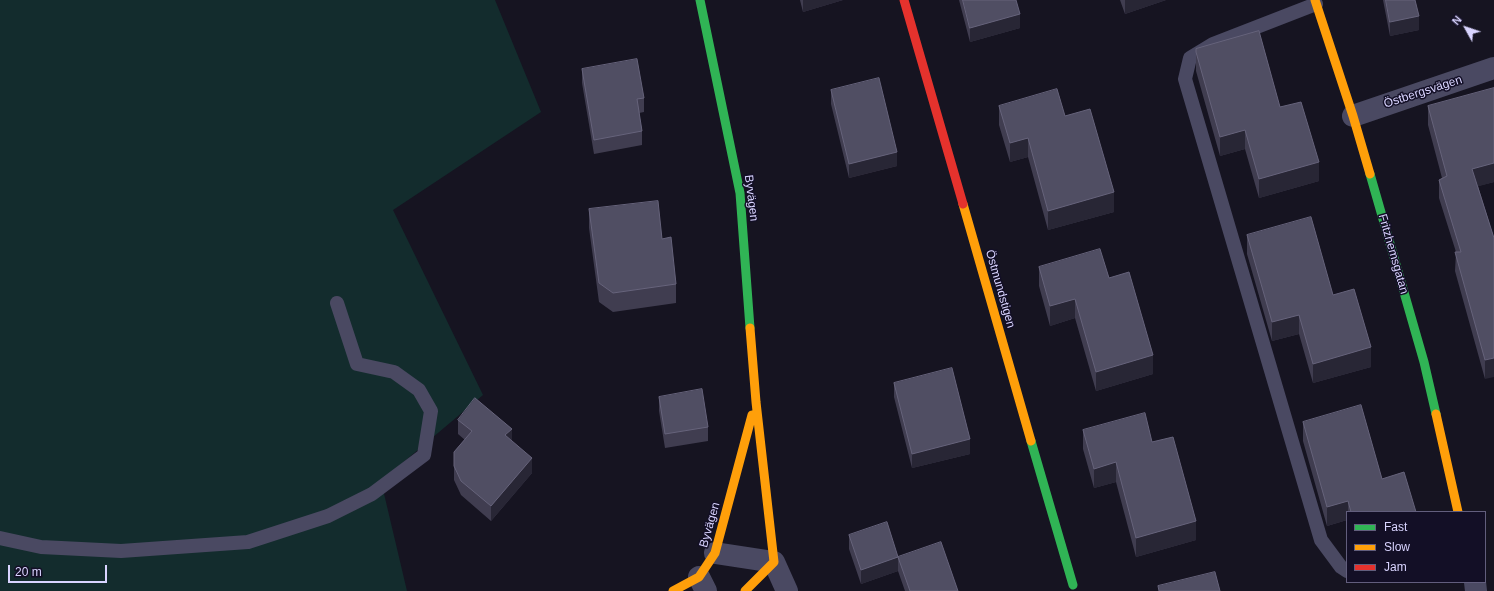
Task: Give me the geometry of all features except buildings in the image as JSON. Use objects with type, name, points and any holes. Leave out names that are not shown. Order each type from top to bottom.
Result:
[{"type":"street","name":"Byvägen","points":[[700,0],[740,192],[756,402],[774,562]]},
{"type":"street","name":"Östmundstigen","points":[[904,0],[1073,585]]},
{"type":"street","name":"Fritzhemsgatan","points":[[1316,2],[1353,116],[1424,362],[1458,511]]},
{"type":"street","name":"Östbergsvägen","points":[[1353,116],[1494,68]]},
{"type":"street","name":"Byvägen","points":[[673,591],[703,584],[715,553],[756,402]]},
{"type":"street","points":[[715,553],[774,562]]},
{"type":"street","points":[[745,591],[774,562]]},
{"type":"street","points":[[774,562],[787,591]]},
{"type":"lane","points":[[1316,2],[1213,44],[1190,58],[1185,79],[1321,540],[1341,567],[1346,570]]},
{"type":"lane","points":[[0,538],[40,547],[121,551],[248,542],[328,516],[372,494],[424,455],[431,411],[419,390],[394,372],[357,364],[337,303]]},
{"type":"green space","points":[[0,0],[495,0],[541,112],[393,210],[483,395],[381,481],[407,591],[0,591]]},
{"type":"traffic: fast","points":[[700,0],[740,193],[750,328]]},
{"type":"traffic: fast","points":[[1370,174],[1424,362],[1436,414]]},
{"type":"traffic: fast","points":[[1031,441],[1073,585]]},
{"type":"traffic: slow","points":[[1315,0],[1353,116],[1370,174]]},
{"type":"traffic: slow","points":[[963,204],[1031,441]]},
{"type":"traffic: slow","points":[[745,591],[774,562],[756,402],[750,328]]},
{"type":"traffic: slow","points":[[1436,414],[1458,511]]},
{"type":"traffic: slow","points":[[673,591],[699,577],[715,553],[752,415]]},
{"type":"traffic: jam","points":[[904,0],[963,204]]}]
